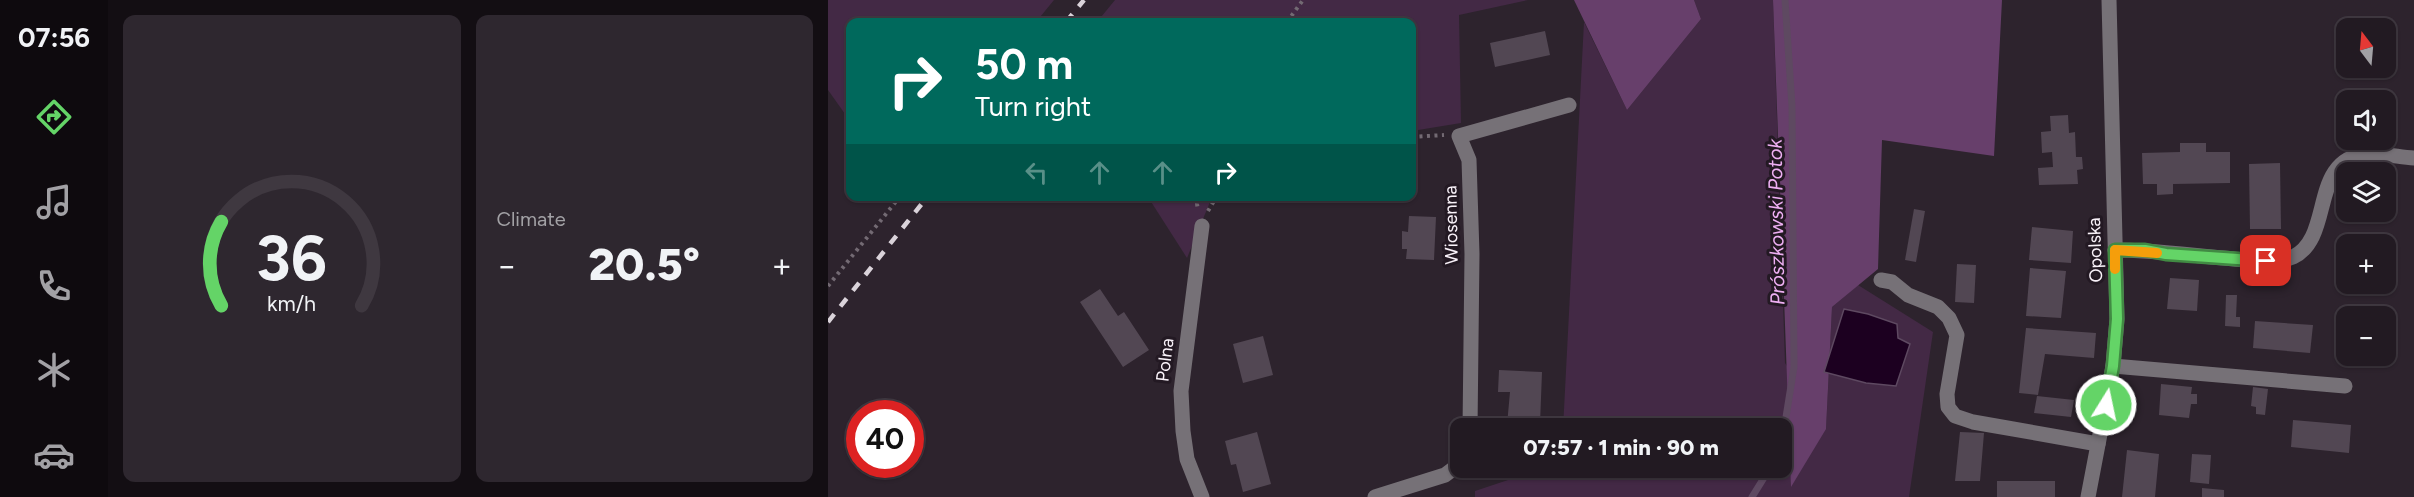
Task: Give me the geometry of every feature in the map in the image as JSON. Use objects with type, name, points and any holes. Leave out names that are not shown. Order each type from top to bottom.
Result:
[{"type":"street","name":"Opolska","points":[[2088,497],[2113,366],[2117,319],[2109,0]]},
{"type":"street","points":[[1459,136],[1569,105]]},
{"type":"street","name":"Wiosenna","points":[[1459,136],[1469,160],[1472,254],[1470,418]]},
{"type":"street","points":[[2115,250],[2145,250],[2166,254],[2266,261],[2292,257],[2304,249],[2314,231],[2332,174],[2341,164],[2354,157],[2369,154],[2414,158]]},
{"type":"street","name":"Polna","points":[[1202,226],[1181,391],[1187,459],[1202,497]]},
{"type":"street","points":[[1881,280],[1892,282],[1908,295],[1938,307],[1949,318],[1957,335],[1947,394],[1948,406],[1956,416],[1973,422],[2098,444]]},
{"type":"street","points":[[2113,366],[2345,386]]},
{"type":"street","points":[[1375,497],[1445,475],[1450,471]]},
{"type":"path","points":[[1290,18],[1303,0]]},
{"type":"path","points":[[1416,137],[1459,136]]},
{"type":"path","points":[[828,286],[896,201]]},
{"type":"shaded area","points":[[828,0],[1054,0],[1039,18],[846,18],[846,115],[828,90]]},
{"type":"shaded area","points":[[1115,0],[1528,0],[1459,15],[1461,123],[1416,130],[1416,18],[1100,18]]},
{"type":"shaded area","points":[[1574,0],[1694,0],[1701,19],[1627,110]]},
{"type":"shaded area","points":[[1694,0],[1773,0],[1785,363],[1826,429],[1832,307],[1858,285],[1933,332],[1909,497],[1475,497],[1475,491],[1514,478],[1792,478],[1792,418],[1564,418],[1584,22],[1627,110],[1701,19]]},
{"type":"shaded area","points":[[1773,0],[2002,0],[1994,156],[1882,140],[1878,269],[1832,307],[1826,429],[1791,487],[1792,418],[1788,418]]},
{"type":"shaded area","points":[[1151,201],[1210,201],[1187,258]]},
{"type":"shaded area","points":[[1844,309],[1897,324],[1898,338],[1910,344],[1896,386],[1866,383],[1824,372]]},
{"type":"building","points":[[1545,31],[1550,55],[1495,67],[1490,43]]},
{"type":"building","points":[[2068,115],[2069,133],[2075,132],[2076,157],[2082,157],[2083,169],[2077,170],[2078,184],[2039,185],[2038,168],[2053,167],[2052,152],[2042,153],[2041,132],[2051,131],[2050,116]]},
{"type":"building","points":[[2180,143],[2206,143],[2206,152],[2230,152],[2230,183],[2173,184],[2173,194],[2157,195],[2157,184],[2143,184],[2142,153],[2180,152]]},
{"type":"building","points":[[2280,163],[2281,229],[2250,229],[2249,164]]},
{"type":"building","points":[[1914,209],[1925,211],[1916,262],[1905,260]]},
{"type":"building","points":[[1409,216],[1436,217],[1434,260],[1406,259],[1407,249],[1402,249],[1402,231],[1408,232]]},
{"type":"building","points":[[2032,227],[2073,231],[2071,263],[2029,260]]},
{"type":"building","points":[[1957,264],[1976,265],[1974,303],[1955,302]]},
{"type":"building","points":[[2030,268],[2066,271],[2061,318],[2026,316]]},
{"type":"building","points":[[2170,278],[2199,280],[2197,311],[2167,309]]},
{"type":"building","points":[[1100,289],[1118,316],[1124,312],[1149,350],[1123,367],[1080,302]]},
{"type":"building","points":[[2226,295],[2237,295],[2236,317],[2240,317],[2240,327],[2225,326]]},
{"type":"building","points":[[2255,321],[2313,325],[2310,353],[2253,348]]},
{"type":"building","points":[[2026,328],[2096,333],[2094,358],[2045,354],[2038,395],[2019,393]]},
{"type":"building","points":[[1263,336],[1273,375],[1243,383],[1233,344]]},
{"type":"building","points":[[1499,370],[1542,372],[1540,418],[1508,418],[1510,392],[1498,392]]},
{"type":"building","points":[[2161,384],[2192,387],[2191,394],[2197,394],[2197,404],[2191,404],[2189,418],[2159,415]]},
{"type":"building","points":[[2253,387],[2268,389],[2265,415],[2256,414],[2256,407],[2251,406]]},
{"type":"building","points":[[2037,396],[2074,400],[2071,417],[2034,413]]},
{"type":"building","points":[[2293,420],[2351,425],[2349,453],[2291,447]]},
{"type":"building","points":[[1257,432],[1271,484],[1243,492],[1236,464],[1231,465],[1225,441]]},
{"type":"building","points":[[1960,432],[1984,433],[1980,481],[1955,481]]},
{"type":"building","points":[[2127,450],[2159,454],[2155,497],[2122,497]]},
{"type":"building","points":[[2192,454],[2211,455],[2209,484],[2190,482]]},
{"type":"building","points":[[1997,481],[2055,481],[2055,497],[1997,497]]},
{"type":"building","points":[[2202,488],[2224,490],[2224,497],[2202,497]]},
{"type":"waterway","name":"Prószkowski Potok","points":[[1785,0],[1792,106],[1794,367],[1786,418]]},
{"type":"waterway","name":"Prószkowski Potok","points":[[1752,497],[1764,478]]},
{"type":"railway","points":[[1069,18],[1084,0]]},
{"type":"railway","points":[[828,322],[924,201]]},
{"type":"slow traffic","points":[[2115,269],[2115,250],[2145,250],[2157,253]]},
{"type":"route","points":[[2106,405],[2113,366],[2117,319],[2115,250],[2145,250],[2166,254],[2266,261]]}]
